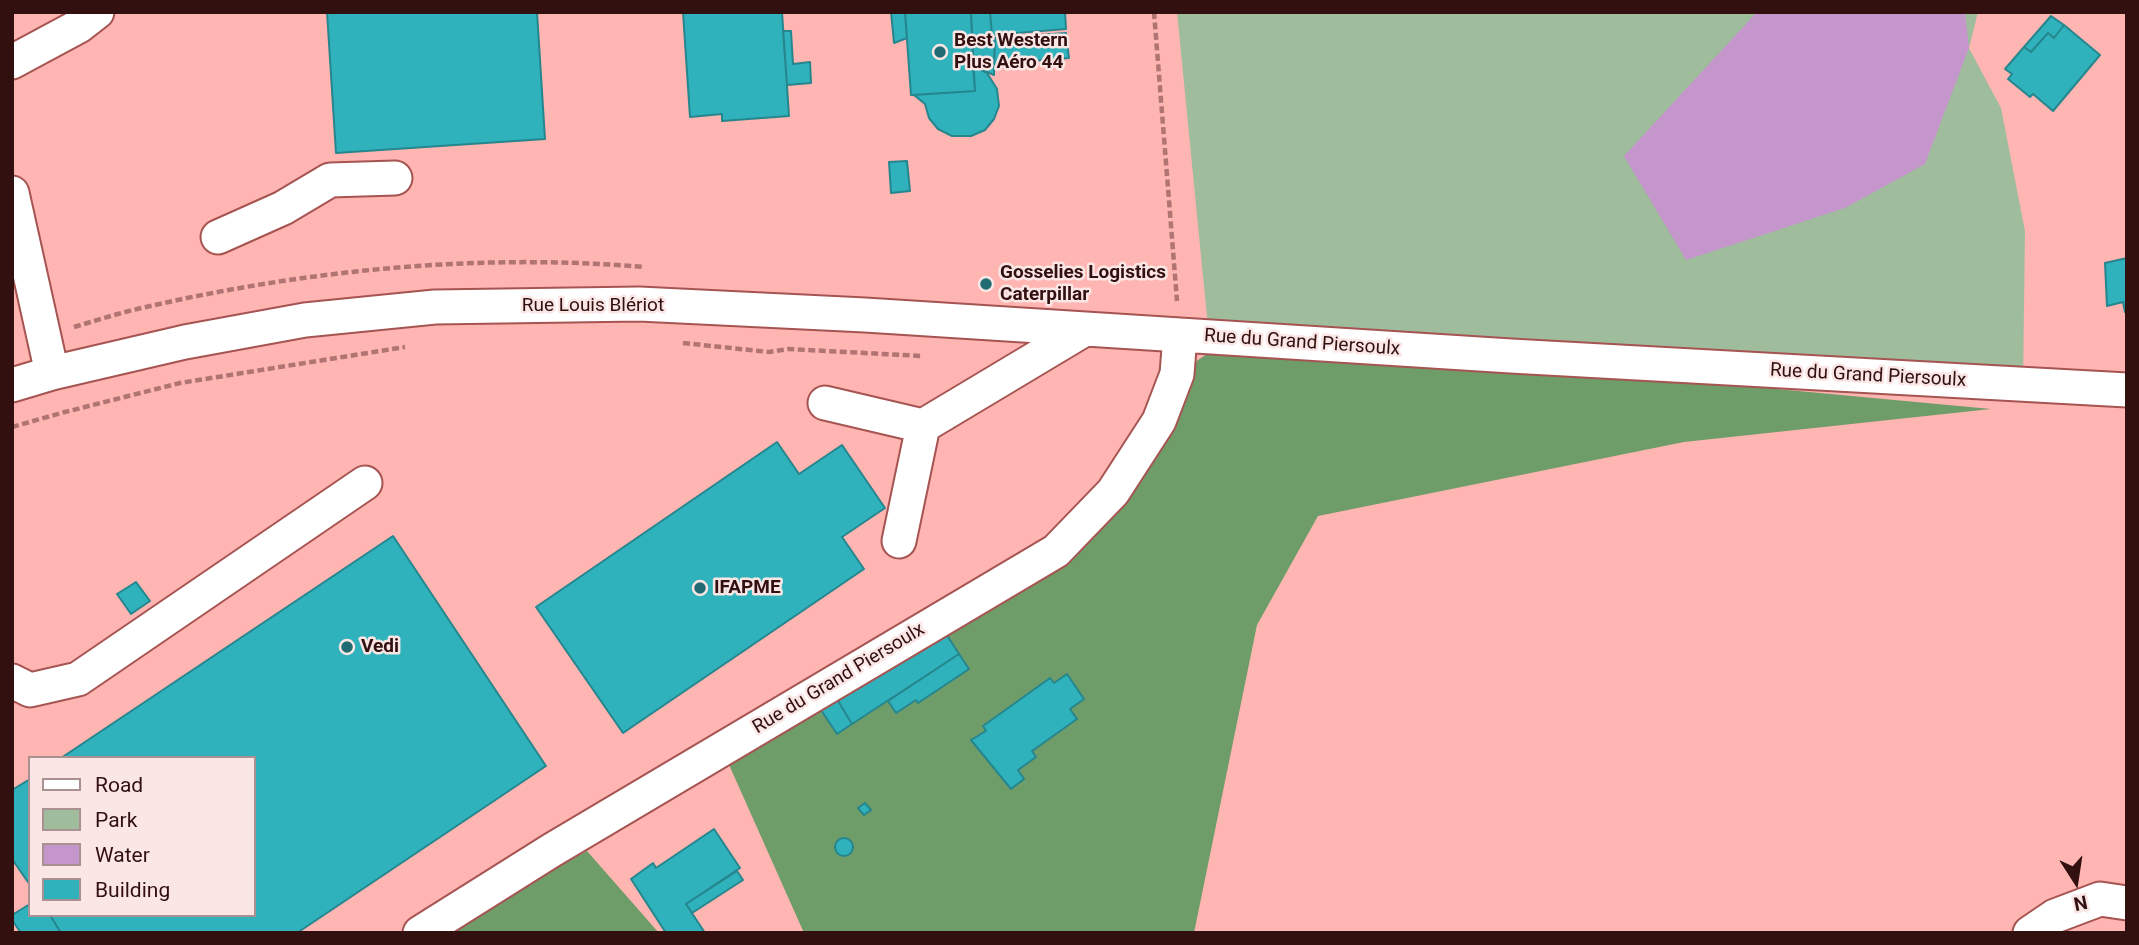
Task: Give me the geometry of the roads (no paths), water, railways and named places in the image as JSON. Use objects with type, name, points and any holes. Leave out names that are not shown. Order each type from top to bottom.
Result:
[{"type":"street","points":[[12,62],[79,26],[97,12]]},
{"type":"street","points":[[218,237],[283,208],[330,180],[395,178]]},
{"type":"street","points":[[12,192],[52,373]]},
{"type":"street","name":"Rue Louis Blériot","points":[[12,385],[185,342],[305,320],[435,307],[639,304],[1180,335]]},
{"type":"street","points":[[825,403],[923,426],[1085,329]]},
{"type":"street","name":"Rue du Grand Piersoulx","points":[[420,933],[572,838],[1056,551],[1113,492],[1159,421],[1177,374],[1180,335],[2127,390]]},
{"type":"street","points":[[899,541],[923,426]]},
{"type":"street","points":[[12,681],[30,690],[78,680],[365,483]]},
{"type":"street","points":[[2030,933],[2055,916],[2100,899],[2127,903]]},
{"type":"water","points":[[1757,12],[1965,12],[1969,48],[1925,164],[1845,208],[1686,260],[1624,156]]},
{"type":"place","name":"Best Western Plus Aéro 44","points":[[940,52]]},
{"type":"place","name":"Gosselies Logistics Caterpillar","points":[[986,284]]},
{"type":"place","name":"IFAPME","points":[[700,588]]},
{"type":"place","name":"Vedi","points":[[347,647]]}]
